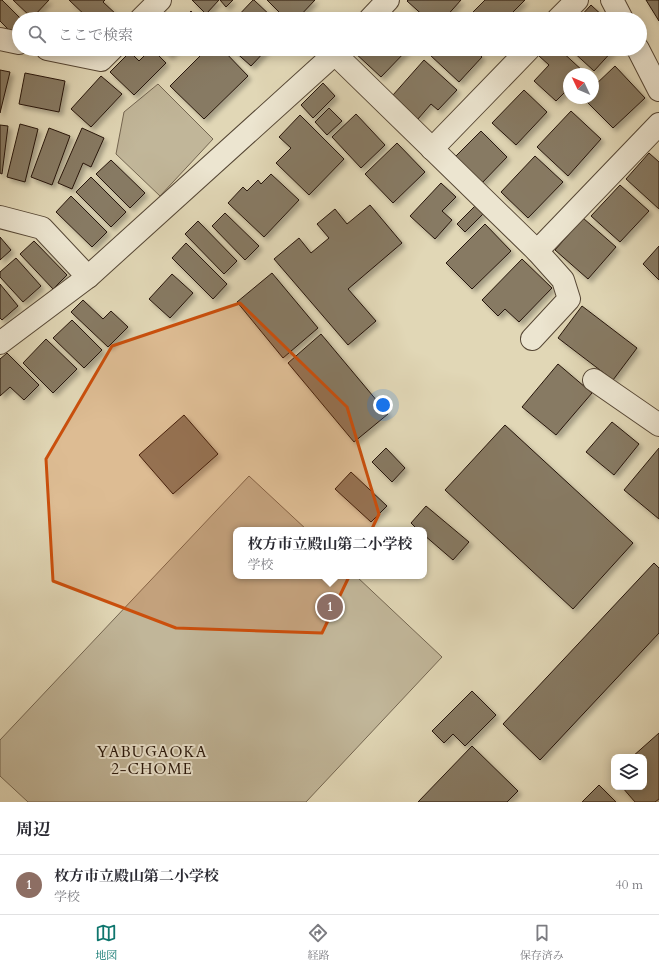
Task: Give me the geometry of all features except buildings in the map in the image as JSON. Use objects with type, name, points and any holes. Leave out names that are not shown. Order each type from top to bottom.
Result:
[{"type":"street","points":[[148,12],[160,0]]},
{"type":"street","points":[[377,12],[388,0]]},
{"type":"street","points":[[565,12],[577,0]]},
{"type":"street","points":[[612,0],[618,12]]},
{"type":"street","points":[[0,39],[12,42]]},
{"type":"street","points":[[81,56],[101,60],[105,56]]},
{"type":"street","points":[[0,343],[88,277],[334,56]]},
{"type":"street","points":[[342,56],[432,149],[538,251],[563,280],[569,299],[532,339]]},
{"type":"street","points":[[432,149],[522,56]]},
{"type":"street","points":[[642,56],[659,90]]},
{"type":"street","points":[[538,251],[659,124]]},
{"type":"street","points":[[0,217],[42,228],[88,277]]},
{"type":"street","points":[[594,380],[659,425]]},
{"type":"highlighted area","points":[[240,303],[347,407],[379,514],[322,633],[176,628],[53,581],[46,459],[112,346]]},
{"type":"shaded area","points":[[158,84],[213,139],[160,196],[116,154],[124,112]]},
{"type":"shaded area","points":[[249,476],[304,527],[233,527],[233,579],[359,579],[442,657],[306,802],[28,802],[0,776],[0,740]]},
{"type":"place","name":"枚方市立殿山第二小学校","points":[[330,607]]},
{"type":"district","name":"YABUGAOKA 2-CHOME","points":[[152,760]]}]
